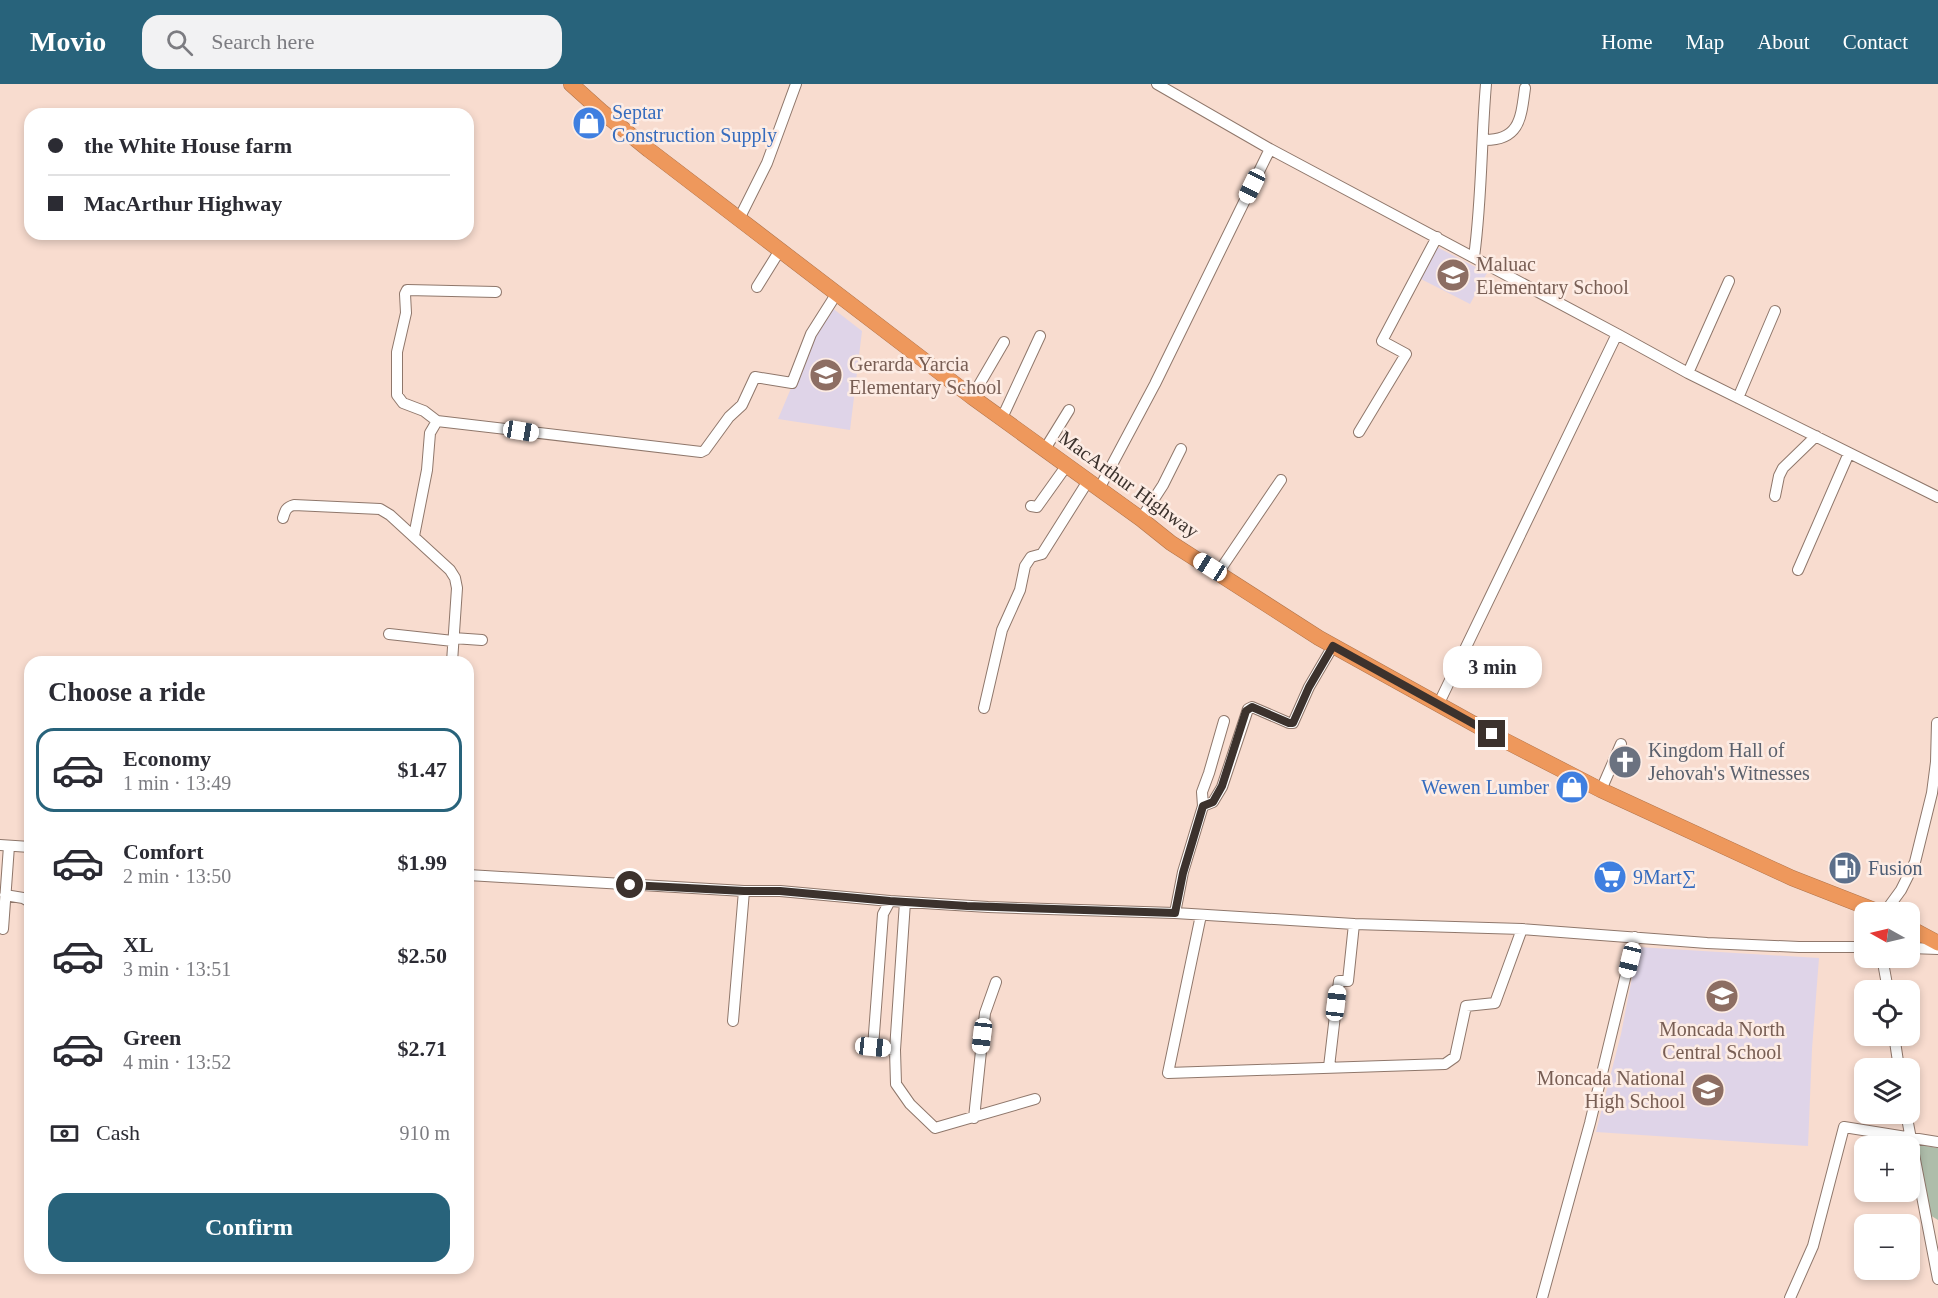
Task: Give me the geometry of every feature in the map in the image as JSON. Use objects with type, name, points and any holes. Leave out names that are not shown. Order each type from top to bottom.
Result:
[{"type":"highway","name":"MacArthur Highway","points":[[571,84],[627,132],[972,396],[1171,543],[1218,573],[1333,646],[1510,744],[1601,790],[1782,874],[1854,902]]},
{"type":"highway","points":[[1920,933],[1938,943]]},
{"type":"street","points":[[739,219],[765,169],[796,84]]},
{"type":"street","points":[[1474,257],[1480,214],[1486,84]]},
{"type":"street","points":[[1160,85],[1270,149],[1688,373],[1938,496]]},
{"type":"street","points":[[1483,140],[1496,139],[1514,130],[1521,117],[1525,88]]},
{"type":"street","points":[[984,708],[1002,630],[1020,590],[1027,561],[1031,557],[1042,554],[1093,485],[1155,384],[1270,149]]},
{"type":"street","points":[[1359,432],[1406,354],[1382,341],[1437,237]]},
{"type":"street","points":[[757,287],[780,250]]},
{"type":"street","points":[[1688,373],[1729,281]]},
{"type":"street","points":[[496,292],[406,290],[406,313],[397,352],[398,395],[403,403],[424,411],[437,421],[701,452],[705,450],[729,417],[742,405],[755,377],[792,383],[811,334],[837,293]]},
{"type":"street","points":[[1738,398],[1775,311]]},
{"type":"street","points":[[1439,703],[1617,334]]},
{"type":"street","points":[[1002,418],[1040,336]]},
{"type":"street","points":[[972,396],[1004,342]]},
{"type":"street","points":[[1045,449],[1069,410]]},
{"type":"street","points":[[414,536],[427,470],[430,433],[437,421]]},
{"type":"street","points":[[1775,496],[1783,468],[1816,436]]},
{"type":"street","points":[[1141,519],[1163,485],[1181,449]]},
{"type":"street","points":[[1798,570],[1849,453]]},
{"type":"street","points":[[1031,506],[1037,507],[1067,465]]},
{"type":"street","points":[[1218,573],[1281,480]]},
{"type":"street","points":[[283,518],[288,506],[294,505],[385,511],[450,570],[455,578],[457,588],[452,656]]},
{"type":"street","points":[[389,634],[482,640]]},
{"type":"street","points":[[1203,806],[1213,802],[1222,786],[1248,709],[1252,707],[1293,723],[1309,687],[1333,646]]},
{"type":"street","points":[[1175,913],[1183,873],[1203,806],[1202,792],[1224,721]]},
{"type":"street","points":[[1892,902],[1915,862],[1932,794],[1937,723]]},
{"type":"street","points":[[1601,790],[1621,744]]},
{"type":"street","points":[[3,930],[6,894],[4,846],[24,847]]},
{"type":"street","points":[[474,875],[744,891],[780,891],[905,902],[1175,913],[1354,924],[1522,929],[1799,947],[1854,947]]},
{"type":"street","points":[[733,1021],[744,891]]},
{"type":"street","points":[[6,894],[24,899]]},
{"type":"street","points":[[890,901],[883,914],[873,1047],[895,1050]]},
{"type":"street","points":[[905,902],[895,1050],[896,1084],[910,1104],[935,1128],[1035,1099]]},
{"type":"street","points":[[1201,915],[1168,1073],[1445,1064],[1455,1058],[1466,1006],[1495,1003],[1522,929]]},
{"type":"street","points":[[1329,1067],[1339,981],[1348,981],[1354,924]]},
{"type":"street","points":[[1542,1298],[1590,1123],[1635,937]]},
{"type":"street","points":[[1920,948],[1938,949]]},
{"type":"street","points":[[974,1118],[985,1013],[996,982]]},
{"type":"street","points":[[1790,1298],[1813,1246],[1844,1127],[1903,1136]]},
{"type":"street","points":[[1920,1139],[1938,1142]]},
{"type":"street","points":[[1920,1188],[1938,1279]]},
{"type":"shaded area","name":"Maluac Elementary School","points":[[1435,246],[1487,273],[1470,304],[1419,278]]},
{"type":"shaded area","name":"Gerarda Yarcia Elementary School","points":[[831,307],[862,331],[850,430],[778,419],[819,322]]},
{"type":"shaded area","points":[[1638,947],[1819,958],[1808,1146],[1596,1132],[1621,1034]]},
{"type":"green space","points":[[1920,1145],[1938,1148],[1938,1220],[1925,1212],[1920,1181]]},
{"type":"place","name":"Septar Construction Supply","points":[[589,123]]},
{"type":"place","name":"Maluac Elementary School","points":[[1453,275]]},
{"type":"place","name":"Gerarda Yarcia Elementary School","points":[[826,375]]},
{"type":"place","name":"Kingdom Hall of Jehovah's Witnesses","points":[[1625,762]]},
{"type":"place","name":"Wewen Lumber","points":[[1572,787]]},
{"type":"place","name":"Fusion","points":[[1845,868]]},
{"type":"place","name":"9Mart∑","points":[[1610,877]]},
{"type":"place","name":"Moncada North Central School","points":[[1722,996]]},
{"type":"place","name":"Moncada National High School","points":[[1708,1090]]},
{"type":"route","points":[[630,885],[780,891],[967,906],[1175,913],[1183,873],[1203,806],[1217,798],[1246,711],[1252,707],[1293,723],[1316,672],[1333,646],[1492,734]]}]
